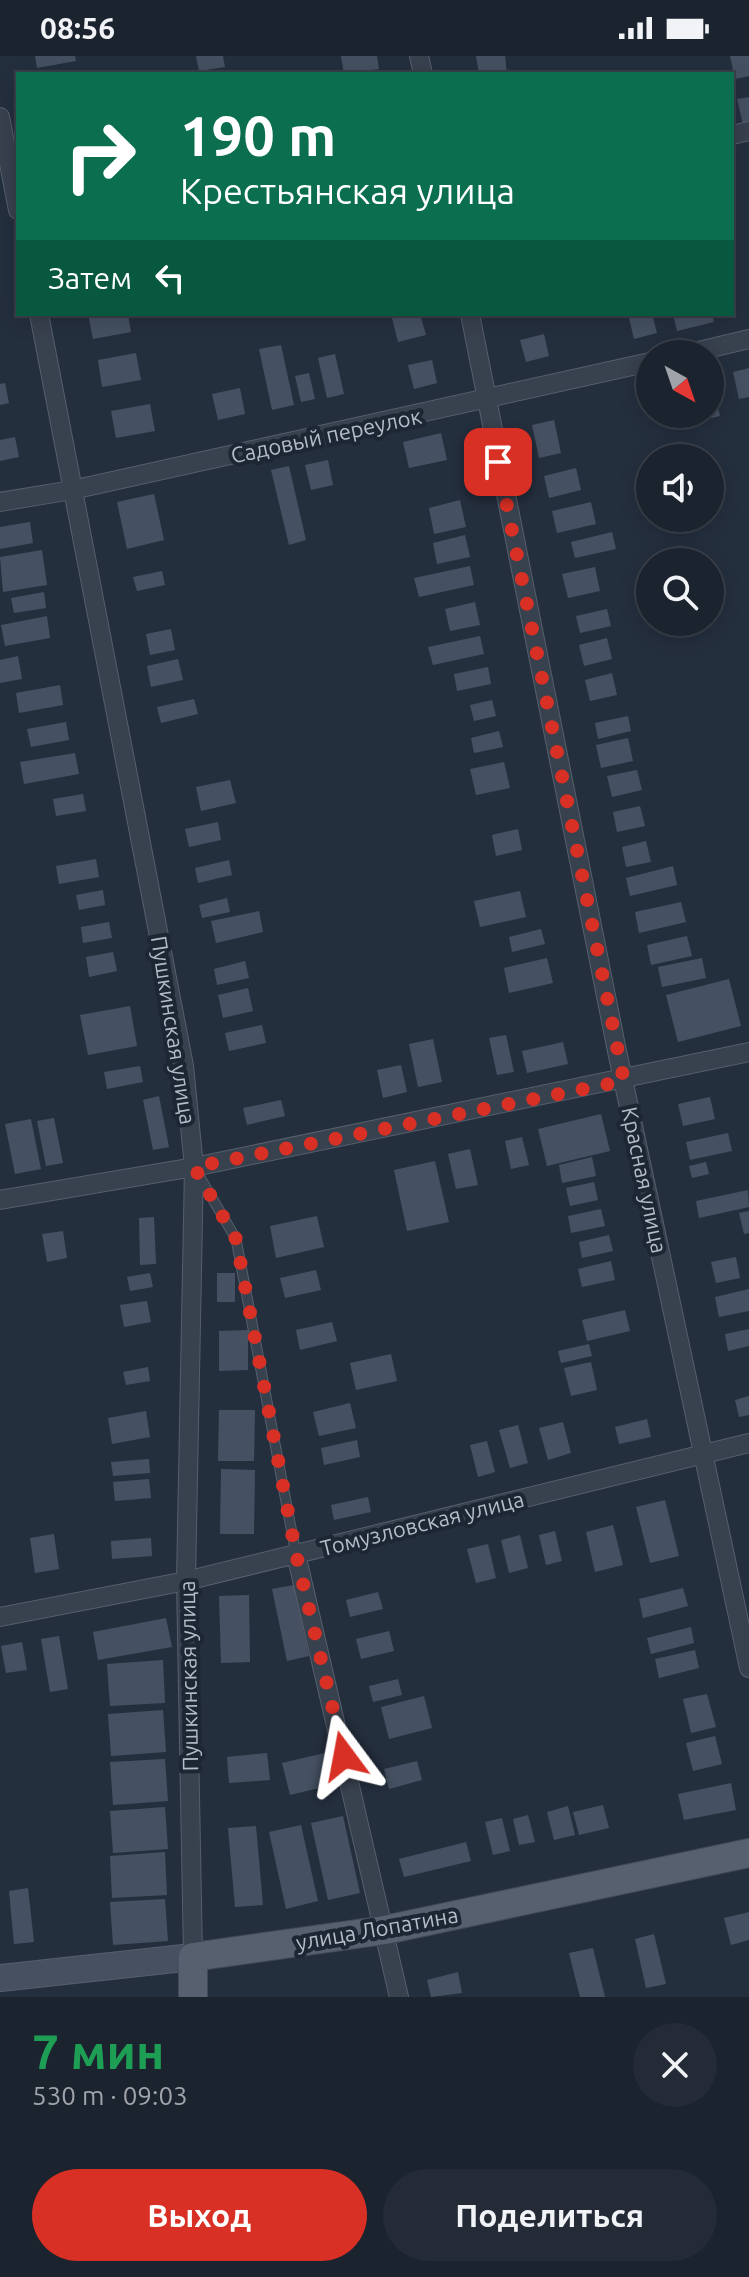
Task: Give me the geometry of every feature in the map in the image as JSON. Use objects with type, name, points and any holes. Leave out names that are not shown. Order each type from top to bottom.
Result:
[{"type":"main road","name":"улица Лопатина","points":[[193,1957],[385,1930],[749,1853]]},
{"type":"main road","name":"Пушкинская улица","points":[[193,1957],[193,1997]]},
{"type":"street","points":[[0,117],[4,170],[16,204]]},
{"type":"street","name":"Пушкинская улица","points":[[39,316],[184,1066],[194,1167],[186,1581],[193,1957]]},
{"type":"street","name":"Красная улица","points":[[470,316],[624,1081],[749,1668]]},
{"type":"street","points":[[724,345],[749,339]]},
{"type":"street","name":"Садовый переулок","points":[[0,502],[72,490],[636,365]]},
{"type":"street","points":[[0,1200],[194,1167],[624,1081],[749,1052]]},
{"type":"street","name":"Томузловская улица","points":[[0,1617],[186,1581],[749,1443]]},
{"type":"street","points":[[296,1554],[399,1997]]},
{"type":"street","name":"улица Лопатина","points":[[0,1978],[193,1957]]},
{"type":"lane","points":[[194,1167],[236,1239],[296,1554]]},
{"type":"building","points":[[35,56],[75,56],[76,61],[37,68]]},
{"type":"building","points":[[196,56],[223,56],[225,67],[199,71]]},
{"type":"building","points":[[341,56],[377,56],[379,69],[344,72]]},
{"type":"building","points":[[476,56],[505,56],[507,72],[479,72]]},
{"type":"building","points":[[730,56],[749,56],[749,76],[735,79]]},
{"type":"building","points":[[749,97],[749,124],[743,125],[737,99]]},
{"type":"building","points":[[88,316],[128,316],[131,332],[93,339]]},
{"type":"building","points":[[421,316],[426,335],[398,342],[392,318]]},
{"type":"building","points":[[628,316],[653,316],[657,333],[634,339]]},
{"type":"building","points":[[673,316],[712,316],[714,322],[677,331]]},
{"type":"building","points":[[544,334],[549,356],[526,362],[520,340]]},
{"type":"building","points":[[281,345],[294,405],[272,410],[259,349]]},
{"type":"building","points":[[136,353],[141,380],[102,387],[98,360]]},
{"type":"building","points":[[335,354],[344,394],[327,398],[318,358]]},
{"type":"building","points":[[432,360],[437,383],[414,389],[408,365]]},
{"type":"building","points":[[749,368],[749,397],[739,399],[733,372]]},
{"type":"building","points":[[309,373],[315,399],[301,402],[295,376]]},
{"type":"building","points":[[5,383],[9,403],[0,405],[0,384]]},
{"type":"building","points":[[240,388],[245,414],[218,420],[212,394]]},
{"type":"building","points":[[150,404],[155,431],[116,438],[111,411]]},
{"type":"building","points":[[554,420],[561,453],[539,458],[532,425]]},
{"type":"building","points":[[441,433],[447,460],[409,468],[403,442]]},
{"type":"building","points":[[15,437],[19,457],[0,461],[0,440]]},
{"type":"building","points":[[328,460],[333,485],[311,490],[305,465]]},
{"type":"building","points":[[289,466],[306,540],[289,545],[271,470]]},
{"type":"building","points":[[576,468],[581,490],[549,498],[544,476]]},
{"type":"building","points":[[154,494],[164,540],[127,549],[117,502]]},
{"type":"building","points":[[460,500],[466,527],[434,534],[429,508]]},
{"type":"building","points":[[591,502],[596,524],[557,533],[552,511]]},
{"type":"building","points":[[30,522],[33,543],[0,549],[0,527]]},
{"type":"building","points":[[612,532],[616,549],[575,558],[571,542]]},
{"type":"building","points":[[465,535],[470,557],[437,564],[433,543]]},
{"type":"building","points":[[42,550],[47,585],[3,592],[0,557]]},
{"type":"building","points":[[470,566],[474,585],[419,597],[414,578]]},
{"type":"building","points":[[595,567],[600,591],[568,598],[562,574]]},
{"type":"building","points":[[162,571],[165,585],[137,591],[133,577]]},
{"type":"building","points":[[44,592],[46,608],[14,613],[11,598]]},
{"type":"building","points":[[475,602],[480,625],[450,631],[445,609]]},
{"type":"building","points":[[607,609],[611,626],[580,633],[576,616]]},
{"type":"building","points":[[47,616],[50,638],[5,646],[1,625]]},
{"type":"building","points":[[171,629],[175,650],[150,655],[146,634]]},
{"type":"building","points":[[480,636],[484,654],[433,665],[428,647]]},
{"type":"building","points":[[607,638],[612,659],[584,666],[579,645]]},
{"type":"building","points":[[18,656],[22,679],[0,683],[0,660]]},
{"type":"building","points":[[178,659],[183,680],[151,687],[147,666]]},
{"type":"building","points":[[488,667],[491,684],[457,691],[454,674]]},
{"type":"building","points":[[612,673],[617,695],[590,701],[585,680]]},
{"type":"building","points":[[60,685],[63,705],[19,713],[16,693]]},
{"type":"building","points":[[194,699],[198,714],[161,723],[157,707]]},
{"type":"building","points":[[492,700],[496,716],[474,721],[470,705]]},
{"type":"building","points":[[628,716],[631,731],[598,739],[595,723]]},
{"type":"building","points":[[66,722],[69,740],[31,747],[27,729]]},
{"type":"building","points":[[499,731],[503,747],[474,753],[471,738]]},
{"type":"building","points":[[628,738],[633,761],[601,768],[596,745]]},
{"type":"building","points":[[75,753],[79,774],[24,784],[20,762]]},
{"type":"building","points":[[504,762],[510,788],[476,795],[470,769]]},
{"type":"building","points":[[637,770],[642,790],[612,797],[607,776]]},
{"type":"building","points":[[230,780],[236,803],[201,811],[196,787]]},
{"type":"building","points":[[83,794],[86,811],[56,816],[53,799]]},
{"type":"building","points":[[640,806],[645,826],[617,832],[613,812]]},
{"type":"building","points":[[218,822],[221,840],[189,847],[185,829]]},
{"type":"building","points":[[518,829],[522,850],[496,856],[492,835]]},
{"type":"building","points":[[646,841],[651,862],[626,867],[622,847]]},
{"type":"building","points":[[96,859],[99,877],[59,884],[56,866]]},
{"type":"building","points":[[229,860],[232,875],[198,883],[195,868]]},
{"type":"building","points":[[673,866],[677,885],[630,896],[626,878]]},
{"type":"building","points":[[103,890],[105,905],[79,910],[76,895]]},
{"type":"building","points":[[520,891],[526,917],[480,927],[474,901]]},
{"type":"building","points":[[227,898],[230,912],[202,918],[199,905]]},
{"type":"building","points":[[681,902],[686,922],[639,933],[635,912]]},
{"type":"building","points":[[259,911],[263,932],[216,943],[211,921]]},
{"type":"building","points":[[109,922],[112,938],[83,943],[81,927]]},
{"type":"building","points":[[541,929],[545,944],[512,952],[509,937]]},
{"type":"building","points":[[687,936],[692,956],[651,965],[647,945]]},
{"type":"building","points":[[113,952],[117,971],[89,977],[86,957]]},
{"type":"building","points":[[547,958],[553,983],[509,993],[504,968]]},
{"type":"building","points":[[702,958],[706,978],[662,987],[658,967]]},
{"type":"building","points":[[245,961],[249,978],[217,985],[214,969]]},
{"type":"building","points":[[729,979],[741,1026],[678,1042],[666,995]]},
{"type":"building","points":[[248,988],[253,1011],[223,1018],[218,995]]},
{"type":"building","points":[[130,1006],[137,1046],[88,1055],[80,1015]]},
{"type":"building","points":[[262,1025],[266,1043],[229,1051],[225,1033]]},
{"type":"building","points":[[506,1035],[514,1072],[497,1075],[489,1038]]},
{"type":"building","points":[[433,1039],[442,1082],[418,1087],[409,1044]]},
{"type":"building","points":[[563,1042],[568,1064],[527,1073],[522,1051]]},
{"type":"building","points":[[401,1065],[407,1092],[383,1098],[377,1070]]},
{"type":"building","points":[[140,1066],[143,1082],[107,1089],[104,1072]]},
{"type":"building","points":[[159,1096],[169,1147],[153,1150],[143,1100]]},
{"type":"building","points":[[710,1097],[715,1119],[683,1126],[678,1104]]},
{"type":"building","points":[[281,1100],[285,1116],[247,1125],[243,1108]]},
{"type":"building","points":[[601,1114],[610,1151],[547,1166],[538,1129]]},
{"type":"building","points":[[54,1118],[63,1163],[46,1166],[37,1121]]},
{"type":"building","points":[[31,1119],[41,1169],[15,1174],[5,1124]]},
{"type":"building","points":[[728,1133],[732,1151],[690,1160],[686,1142]]},
{"type":"building","points":[[522,1137],[529,1165],[511,1169],[505,1141]]},
{"type":"building","points":[[470,1149],[478,1185],[456,1189],[448,1154]]},
{"type":"building","points":[[592,1157],[596,1176],[562,1183],[559,1165]]},
{"type":"building","points":[[435,1161],[449,1222],[407,1231],[394,1170]]},
{"type":"building","points":[[706,1162],[709,1174],[692,1178],[689,1166]]},
{"type":"building","points":[[594,1182],[598,1200],[570,1206],[566,1188]]},
{"type":"building","points":[[748,1190],[749,1207],[699,1218],[696,1201]]},
{"type":"building","points":[[601,1209],[605,1226],[571,1233],[568,1216]]},
{"type":"building","points":[[749,1211],[749,1233],[744,1234],[739,1213]]},
{"type":"building","points":[[317,1216],[324,1247],[276,1258],[270,1226]]},
{"type":"building","points":[[154,1217],[156,1264],[140,1265],[139,1218]]},
{"type":"building","points":[[63,1231],[67,1258],[47,1262],[42,1234]]},
{"type":"building","points":[[609,1235],[613,1251],[582,1258],[579,1242]]},
{"type":"building","points":[[736,1257],[740,1278],[716,1283],[711,1262]]},
{"type":"building","points":[[611,1261],[615,1280],[582,1287],[578,1269]]},
{"type":"building","points":[[316,1270],[321,1290],[285,1298],[280,1278]]},
{"type":"building","points":[[150,1273],[153,1287],[130,1291],[127,1277]]},
{"type":"building","points":[[217,1273],[235,1273],[235,1302],[217,1302]]},
{"type":"building","points":[[749,1289],[749,1311],[719,1317],[715,1297]]},
{"type":"building","points":[[147,1301],[151,1322],[124,1327],[120,1305]]},
{"type":"building","points":[[625,1310],[630,1331],[587,1341],[582,1320]]},
{"type":"building","points":[[332,1322],[337,1341],[300,1350],[296,1330]]},
{"type":"building","points":[[749,1329],[749,1346],[728,1351],[725,1334]]},
{"type":"building","points":[[248,1330],[248,1370],[219,1371],[219,1331]]},
{"type":"building","points":[[589,1344],[592,1356],[561,1363],[558,1351]]},
{"type":"building","points":[[391,1354],[397,1381],[356,1390],[350,1363]]},
{"type":"building","points":[[591,1362],[597,1390],[571,1396],[564,1368]]},
{"type":"building","points":[[148,1367],[150,1381],[126,1385],[123,1372]]},
{"type":"building","points":[[749,1396],[749,1415],[739,1417],[735,1400]]},
{"type":"building","points":[[350,1403],[356,1428],[319,1436],[313,1412]]},
{"type":"building","points":[[219,1410],[255,1410],[254,1461],[218,1461]]},
{"type":"building","points":[[146,1411],[150,1437],[112,1444],[108,1418]]},
{"type":"building","points":[[647,1419],[651,1437],[619,1444],[615,1427]]},
{"type":"building","points":[[563,1422],[571,1453],[548,1460],[539,1428]]},
{"type":"building","points":[[518,1425],[528,1463],[510,1468],[499,1430]]},
{"type":"building","points":[[357,1440],[360,1457],[324,1465],[321,1448]]},
{"type":"building","points":[[487,1441],[495,1472],[478,1477],[470,1445]]},
{"type":"building","points":[[149,1459],[150,1473],[113,1476],[111,1462]]},
{"type":"building","points":[[221,1469],[255,1470],[254,1534],[220,1534]]},
{"type":"building","points":[[149,1479],[151,1498],[115,1501],[113,1482]]},
{"type":"building","points":[[368,1497],[371,1512],[334,1520],[331,1505]]},
{"type":"building","points":[[665,1500],[679,1556],[650,1563],[636,1507]]},
{"type":"building","points":[[613,1525],[623,1565],[595,1572],[586,1532]]},
{"type":"building","points":[[555,1531],[562,1561],[546,1565],[539,1535]]},
{"type":"building","points":[[54,1534],[59,1569],[35,1573],[30,1538]]},
{"type":"building","points":[[520,1535],[528,1568],[509,1573],[501,1540]]},
{"type":"building","points":[[151,1538],[152,1556],[112,1559],[111,1541]]},
{"type":"building","points":[[488,1544],[496,1578],[476,1583],[467,1549]]},
{"type":"building","points":[[294,1585],[309,1656],[287,1661],[272,1589]]},
{"type":"building","points":[[683,1588],[688,1606],[643,1618],[639,1599]]},
{"type":"building","points":[[378,1592],[383,1609],[350,1617],[346,1600]]},
{"type":"building","points":[[249,1595],[250,1662],[221,1663],[219,1596]]},
{"type":"building","points":[[166,1618],[172,1647],[98,1660],[93,1632]]},
{"type":"building","points":[[691,1627],[694,1643],[651,1654],[647,1638]]},
{"type":"building","points":[[389,1631],[394,1651],[361,1659],[356,1639]]},
{"type":"building","points":[[59,1636],[68,1689],[50,1692],[41,1639]]},
{"type":"building","points":[[22,1642],[27,1670],[6,1673],[1,1646]]},
{"type":"building","points":[[695,1650],[699,1668],[659,1678],[655,1659]]},
{"type":"building","points":[[163,1660],[165,1703],[110,1706],[107,1664]]},
{"type":"building","points":[[398,1679],[402,1695],[373,1702],[369,1686]]},
{"type":"building","points":[[707,1694],[716,1727],[691,1733],[683,1699]]},
{"type":"building","points":[[424,1696],[432,1728],[389,1739],[381,1707]]},
{"type":"building","points":[[163,1710],[166,1752],[111,1756],[108,1714]]},
{"type":"building","points":[[715,1736],[722,1764],[693,1771],[686,1743]]},
{"type":"building","points":[[333,1751],[340,1783],[290,1795],[282,1763]]},
{"type":"building","points":[[267,1753],[270,1780],[229,1783],[227,1757]]},
{"type":"building","points":[[165,1759],[168,1801],[113,1805],[110,1762]]},
{"type":"building","points":[[417,1761],[422,1780],[389,1789],[384,1769]]},
{"type":"building","points":[[731,1783],[736,1810],[684,1820],[678,1794]]},
{"type":"building","points":[[603,1805],[609,1828],[579,1835],[573,1812]]},
{"type":"building","points":[[568,1806],[575,1835],[554,1840],[547,1812]]},
{"type":"building","points":[[165,1807],[168,1849],[113,1853],[110,1811]]},
{"type":"building","points":[[528,1815],[535,1842],[519,1845],[513,1819]]},
{"type":"building","points":[[343,1816],[360,1893],[328,1900],[311,1823]]},
{"type":"building","points":[[502,1818],[510,1851],[493,1855],[485,1822]]},
{"type":"building","points":[[301,1825],[318,1901],[286,1909],[269,1832]]},
{"type":"building","points":[[256,1826],[263,1905],[235,1907],[228,1828]]},
{"type":"building","points":[[466,1842],[471,1861],[404,1877],[399,1859]]},
{"type":"building","points":[[165,1852],[167,1895],[112,1898],[110,1856]]},
{"type":"building","points":[[28,1888],[34,1942],[14,1944],[9,1891]]},
{"type":"building","points":[[165,1899],[168,1941],[113,1945],[110,1902]]},
{"type":"building","points":[[749,1912],[749,1940],[731,1945],[724,1918]]},
{"type":"building","points":[[654,1934],[666,1984],[646,1988],[635,1939]]},
{"type":"building","points":[[593,1948],[605,1997],[580,1997],[569,1953]]},
{"type":"building","points":[[458,1972],[462,1993],[431,1997],[427,1980]]},
{"type":"route","points":[[344,1756],[296,1554],[236,1239],[194,1167],[624,1081],[498,462]]}]
